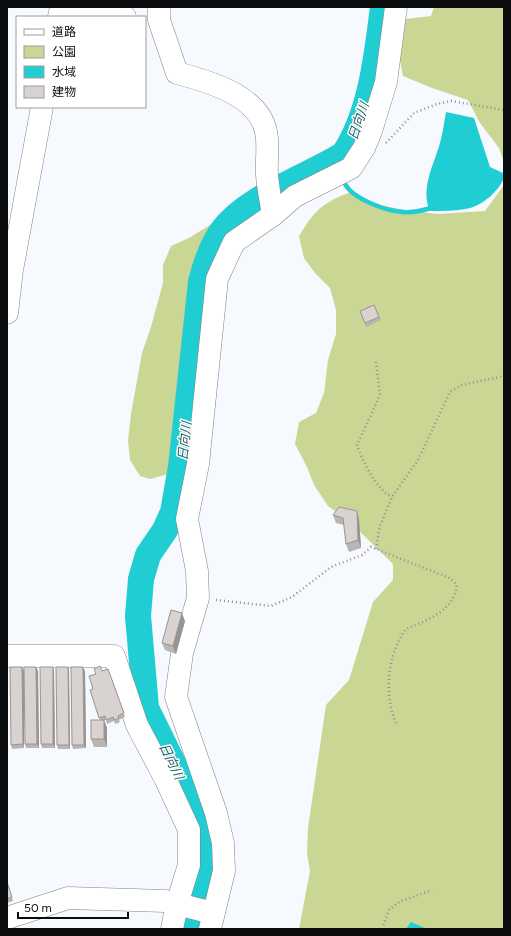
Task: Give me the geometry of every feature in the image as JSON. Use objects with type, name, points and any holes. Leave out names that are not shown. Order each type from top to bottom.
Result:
[{"type":"street","points":[[7,918],[68,898],[166,901],[177,904],[211,921],[224,871],[223,843],[216,813],[176,697],[182,653],[198,598],[197,571],[187,519],[198,464],[217,279],[234,242],[273,214],[294,196],[351,168],[364,148],[371,131],[386,82],[396,7]]},
{"type":"street","points":[[59,16],[60,12],[112,16]]},
{"type":"street","points":[[154,15],[178,73],[209,82],[235,94],[249,104],[259,116],[266,131],[267,177],[273,214]]},
{"type":"street","points":[[7,313],[12,270],[42,108]]},
{"type":"street","points":[[7,656],[114,656],[137,725],[166,780],[189,830],[190,865],[177,904],[172,929]]},
{"type":"path","points":[[383,146],[414,114],[437,104],[451,101],[504,110]]},
{"type":"path","points":[[376,362],[380,395],[357,445],[362,460],[385,494],[392,497]]},
{"type":"path","points":[[376,549],[380,526],[392,497],[418,460],[450,392],[462,385],[504,376]]},
{"type":"path","points":[[198,598],[271,606],[292,597],[330,568],[362,555],[371,547],[450,578],[457,585],[456,594],[442,611],[431,619],[406,629],[394,651],[388,690],[390,706],[397,726]]},
{"type":"path","points":[[382,929],[389,910],[399,902],[432,890]]},
{"type":"green space","points":[[434,7],[504,7],[504,162],[499,148],[480,123],[468,100],[432,88],[403,76],[397,45],[406,19],[431,16]]},
{"type":"green space","points":[[504,185],[504,929],[299,929],[310,871],[307,853],[308,828],[326,705],[349,680],[373,602],[393,580],[393,564],[349,521],[328,506],[314,485],[307,467],[295,444],[299,422],[316,413],[324,393],[328,360],[336,334],[336,310],[330,288],[315,273],[304,258],[299,236],[310,219],[320,208],[351,192],[369,203],[437,214],[485,211]]},
{"type":"green space","points":[[218,220],[207,247],[199,274],[195,298],[187,403],[183,429],[177,452],[168,474],[150,479],[140,476],[130,460],[128,440],[142,353],[163,283],[163,265],[171,246],[189,238]]},
{"type":"water","points":[[446,112],[474,118],[490,167],[503,173],[504,177],[491,196],[480,204],[465,209],[430,211],[427,203],[427,185],[441,139]]},
{"type":"water","points":[[411,922],[427,929],[406,929]]},
{"type":"building","points":[[374,305],[379,317],[365,323],[360,311]]},
{"type":"building","points":[[339,507],[357,511],[358,540],[346,544],[343,518],[333,515]]},
{"type":"building","points":[[171,610],[182,613],[173,646],[162,643]]},
{"type":"building","points":[[100,666],[102,671],[108,669],[124,713],[118,716],[119,718],[114,720],[113,717],[106,720],[105,716],[99,718],[90,690],[93,689],[89,676],[96,674],[94,669]]},
{"type":"building","points":[[10,667],[22,667],[23,744],[11,745]]},
{"type":"building","points":[[24,667],[36,667],[37,744],[25,744]]},
{"type":"building","points":[[40,667],[53,667],[53,744],[41,744]]},
{"type":"building","points":[[56,667],[68,667],[69,745],[57,745]]},
{"type":"building","points":[[71,667],[83,667],[84,745],[72,745]]},
{"type":"building","points":[[91,720],[104,720],[104,739],[91,739]]},
{"type":"building","points":[[7,882],[12,897],[7,899]]},
{"type":"waterway","name":"日向川","points":[[192,929],[200,899],[207,851],[203,824],[146,708],[138,616],[141,579],[148,555],[165,530],[173,512],[181,467],[201,282],[215,243],[222,231],[233,219],[247,207],[263,197],[344,154],[361,120],[367,102],[375,64],[383,7]]},
{"type":"waterway","points":[[345,184],[355,195],[379,207],[403,212],[411,212],[434,207]]}]
